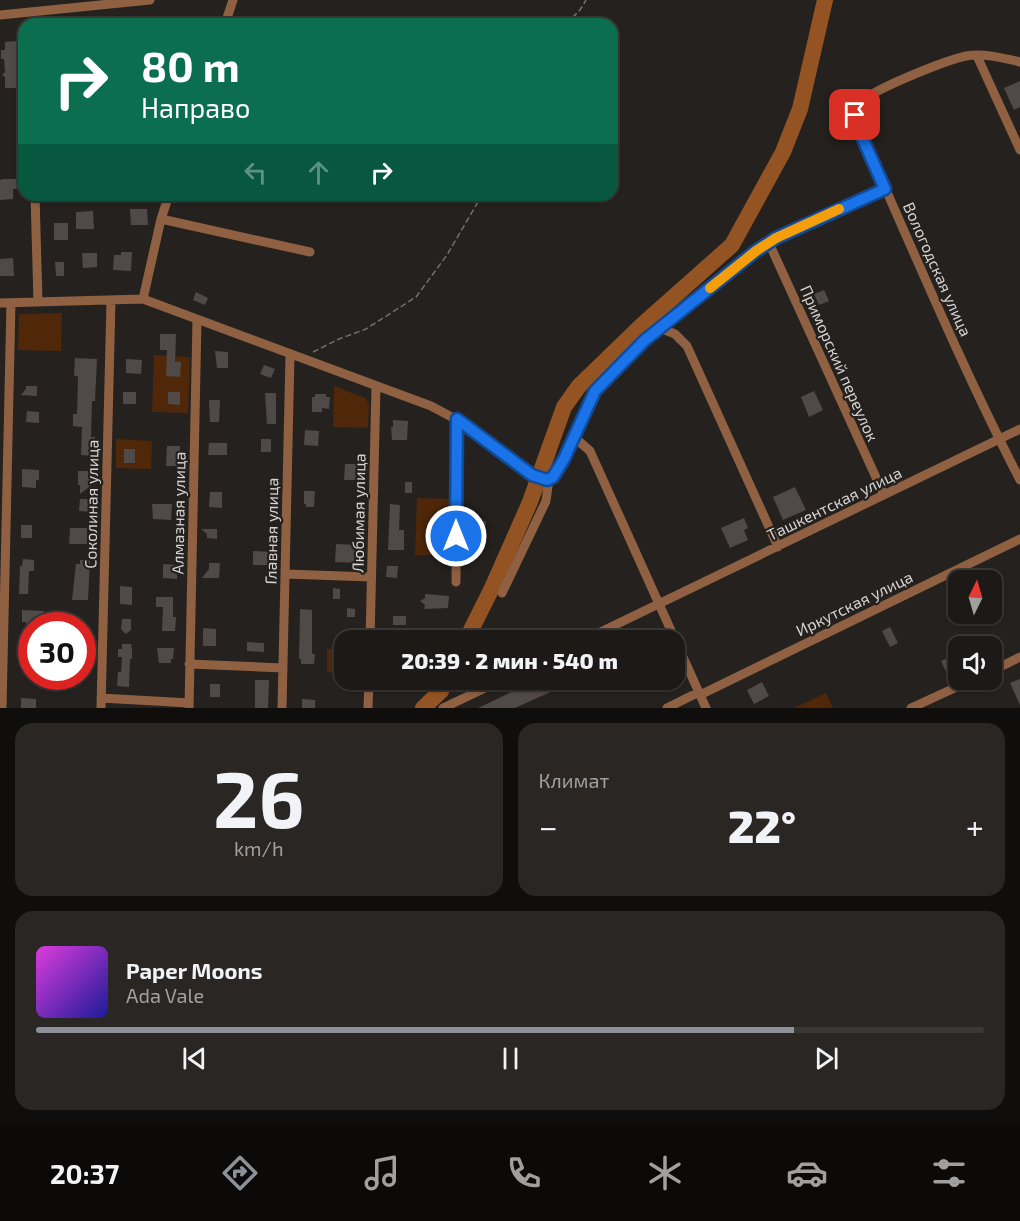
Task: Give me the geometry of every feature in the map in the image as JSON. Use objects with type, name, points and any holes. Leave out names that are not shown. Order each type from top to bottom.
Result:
[{"type":"street","points":[[0,15],[76,4],[150,0]]},
{"type":"street","points":[[227,18],[233,0]]},
{"type":"street","points":[[30,12],[30,18]]},
{"type":"street","name":"Вологодская улица","points":[[1020,62],[968,56],[941,63],[871,95],[858,105],[855,115],[858,128],[885,189],[1020,480]]},
{"type":"street","points":[[977,56],[1020,150]]},
{"type":"street","points":[[541,478],[558,471],[592,396],[601,383],[645,340],[769,243],[885,189]]},
{"type":"street","points":[[35,201],[38,302]]},
{"type":"street","points":[[143,299],[167,201]]},
{"type":"street","points":[[161,219],[310,252]]},
{"type":"street","name":"Приморский переулок","points":[[769,243],[884,495]]},
{"type":"street","points":[[0,303],[143,299],[290,355],[302,357],[430,406],[457,419],[541,478],[549,489],[546,501],[502,593]]},
{"type":"street","name":"Соколиная улица","points":[[101,703],[111,301]]},
{"type":"street","points":[[2,708],[12,303]]},
{"type":"street","name":"Алмазная улица","points":[[189,706],[198,320]]},
{"type":"street","points":[[660,328],[675,334],[687,346],[778,547]]},
{"type":"street","name":"Главная улица","points":[[282,708],[290,355]]},
{"type":"street","name":"Любимая улица","points":[[370,630],[376,387]]},
{"type":"street","points":[[456,582],[457,419]]},
{"type":"street","name":"Ташкентская улица","points":[[605,630],[1020,429]]},
{"type":"street","points":[[574,437],[590,451],[706,708]]},
{"type":"street","name":"Иркутская улица","points":[[667,708],[1020,539]]},
{"type":"street","points":[[285,574],[372,577]]},
{"type":"street","points":[[1002,665],[1020,657]]},
{"type":"street","points":[[189,664],[283,668]]},
{"type":"street","points":[[368,708],[369,690]]},
{"type":"street","points":[[443,708],[481,690]]},
{"type":"street","points":[[912,708],[951,690]]},
{"type":"street","points":[[101,703],[189,706]]},
{"type":"path","points":[[572,18],[586,0]]},
{"type":"path","points":[[302,357],[366,329],[416,297],[447,255],[478,201]]},
{"type":"shaded area","points":[[62,313],[61,351],[18,350],[19,314]]},
{"type":"shaded area","points":[[154,355],[190,357],[188,413],[152,412]]},
{"type":"shaded area","points":[[334,386],[365,398],[369,404],[368,428],[333,427]]},
{"type":"shaded area","points":[[116,439],[152,441],[151,469],[116,468]]},
{"type":"shaded area","points":[[417,498],[452,499],[451,556],[415,555]]},
{"type":"shaded area","points":[[327,649],[334,649],[334,672],[327,672]]},
{"type":"shaded area","points":[[826,693],[833,708],[794,708]]},
{"type":"building","points":[[17,41],[18,88],[5,88],[5,77],[2,75],[5,72],[4,59],[1,59],[1,50],[5,50],[5,42]]},
{"type":"building","points":[[1020,81],[1020,107],[1014,110],[1004,88]]},
{"type":"building","points":[[17,179],[17,189],[13,189],[13,199],[0,200],[0,180]]},
{"type":"building","points":[[130,209],[147,209],[148,225],[131,225]]},
{"type":"building","points":[[93,211],[94,229],[76,229],[76,212]]},
{"type":"building","points":[[54,223],[68,223],[68,240],[54,240]]},
{"type":"building","points":[[121,252],[132,252],[131,271],[113,270],[114,255],[121,255]]},
{"type":"building","points":[[82,253],[97,253],[97,267],[83,268]]},
{"type":"building","points":[[13,258],[14,276],[0,276],[0,259]]},
{"type":"building","points":[[55,262],[64,262],[64,276],[56,276]]},
{"type":"building","points":[[824,290],[829,301],[819,305],[814,294]]},
{"type":"building","points":[[196,292],[208,298],[205,305],[193,300]]},
{"type":"building","points":[[160,334],[176,334],[175,362],[181,362],[180,377],[166,376],[167,350],[160,350]]},
{"type":"building","points":[[215,351],[228,352],[228,368],[217,368]]},
{"type":"building","points":[[75,358],[97,359],[95,401],[92,401],[91,437],[95,437],[94,456],[81,455],[82,427],[73,426],[73,414],[77,414],[78,376],[74,376]]},
{"type":"building","points":[[126,359],[142,360],[141,374],[126,373]]},
{"type":"building","points":[[264,365],[275,369],[271,378],[260,374]]},
{"type":"building","points":[[26,386],[37,386],[37,396],[21,395]]},
{"type":"building","points":[[814,391],[823,410],[809,417],[801,397]]},
{"type":"building","points":[[123,392],[136,392],[136,404],[123,404]]},
{"type":"building","points":[[168,392],[180,392],[180,405],[168,404]]},
{"type":"building","points":[[265,393],[276,393],[276,424],[267,424]]},
{"type":"building","points":[[315,394],[326,394],[326,397],[330,397],[329,409],[322,408],[322,412],[312,412],[312,397],[315,397]]},
{"type":"building","points":[[209,400],[220,400],[219,422],[210,422]]},
{"type":"building","points":[[27,411],[39,412],[39,423],[26,422]]},
{"type":"building","points":[[393,420],[408,421],[407,440],[392,440]]},
{"type":"building","points":[[305,430],[319,431],[318,446],[304,445]]},
{"type":"building","points":[[261,439],[271,439],[271,452],[261,452]]},
{"type":"building","points":[[209,443],[227,443],[227,455],[208,455]]},
{"type":"building","points":[[167,446],[180,446],[180,466],[166,466]]},
{"type":"building","points":[[124,449],[135,449],[135,463],[124,463]]},
{"type":"building","points":[[345,464],[359,464],[359,480],[344,480]]},
{"type":"building","points":[[22,469],[39,470],[36,488],[22,487]]},
{"type":"building","points":[[78,471],[94,471],[93,484],[80,494],[80,485],[78,485]]},
{"type":"building","points":[[405,482],[412,482],[412,493],[405,493]]},
{"type":"building","points":[[795,487],[806,510],[783,520],[773,497]]},
{"type":"building","points":[[304,491],[315,491],[314,507],[306,507],[304,504]]},
{"type":"building","points":[[210,492],[222,492],[222,508],[209,507]]},
{"type":"building","points":[[80,499],[92,499],[92,512],[79,511]]},
{"type":"building","points":[[152,504],[172,504],[171,520],[153,519]]},
{"type":"building","points":[[390,504],[400,505],[399,530],[404,530],[404,550],[388,550]]},
{"type":"building","points":[[744,518],[748,528],[744,530],[748,540],[730,548],[721,528]]},
{"type":"building","points":[[474,521],[486,521],[485,534],[474,533]]},
{"type":"building","points":[[21,525],[32,525],[32,538],[21,538]]},
{"type":"building","points":[[70,528],[87,528],[87,544],[69,544]]},
{"type":"building","points":[[201,529],[217,529],[217,539],[207,538],[207,534]]},
{"type":"building","points":[[336,544],[357,545],[357,563],[335,562]]},
{"type":"building","points":[[253,551],[271,552],[270,565],[253,565]]},
{"type":"building","points":[[23,559],[34,560],[34,571],[29,571],[28,594],[19,594],[20,566],[22,566]]},
{"type":"building","points":[[80,560],[90,560],[88,600],[72,600],[76,564],[80,564]]},
{"type":"building","points":[[209,563],[220,563],[219,578],[202,578],[209,569]]},
{"type":"building","points":[[163,564],[177,565],[177,579],[163,578]]},
{"type":"building","points":[[387,566],[398,566],[397,578],[386,577]]},
{"type":"building","points":[[120,586],[132,587],[132,605],[120,604]]},
{"type":"building","points":[[333,588],[340,589],[340,599],[333,599]]},
{"type":"building","points":[[425,594],[449,596],[448,608],[424,609],[425,605],[420,601],[425,598]]},
{"type":"building","points":[[156,597],[173,597],[173,617],[176,617],[175,631],[162,631],[163,607],[156,607]]},
{"type":"building","points":[[347,608],[355,609],[355,617],[347,617]]},
{"type":"building","points":[[300,609],[312,610],[314,664],[301,664],[301,659],[299,659]]},
{"type":"building","points":[[22,610],[44,611],[44,612],[22,612]]},
{"type":"building","points":[[393,616],[406,616],[406,625],[393,625]]},
{"type":"building","points":[[122,619],[131,619],[131,630],[126,634],[121,629]]},
{"type":"building","points":[[890,627],[898,643],[890,647],[882,631]]},
{"type":"building","points":[[203,628],[216,629],[216,646],[203,646]]},
{"type":"building","points":[[247,642],[264,643],[264,652],[247,651]]},
{"type":"building","points":[[122,644],[131,644],[132,649],[129,687],[117,686],[122,657],[118,657],[118,649],[122,649]]},
{"type":"building","points":[[157,648],[174,648],[171,663],[159,663]]},
{"type":"building","points":[[948,658],[947,674],[941,661]]},
{"type":"building","points":[[1020,679],[1020,705],[1010,683]]},
{"type":"building","points":[[255,680],[269,680],[268,708],[255,708]]},
{"type":"building","points":[[762,682],[769,696],[754,704],[747,690]]},
{"type":"building","points":[[210,684],[220,684],[220,697],[210,697]]},
{"type":"building","points":[[516,690],[555,690],[515,708],[478,708]]},
{"type":"building","points":[[21,698],[36,699],[36,708],[21,708]]},
{"type":"building","points":[[302,699],[315,700],[315,708],[302,708]]},
{"type":"waterway","points":[[471,630],[530,502],[564,407],[579,386],[642,325],[732,245],[783,152],[800,109],[825,0]]},
{"type":"waterway","points":[[423,708],[441,690]]},
{"type":"slow traffic","points":[[710,288],[776,238],[839,209]]},
{"type":"route","points":[[456,536],[457,419],[525,471],[540,479],[547,480],[553,477],[564,459],[595,391],[645,340],[756,251],[776,238],[885,189],[858,128],[855,115]]}]
